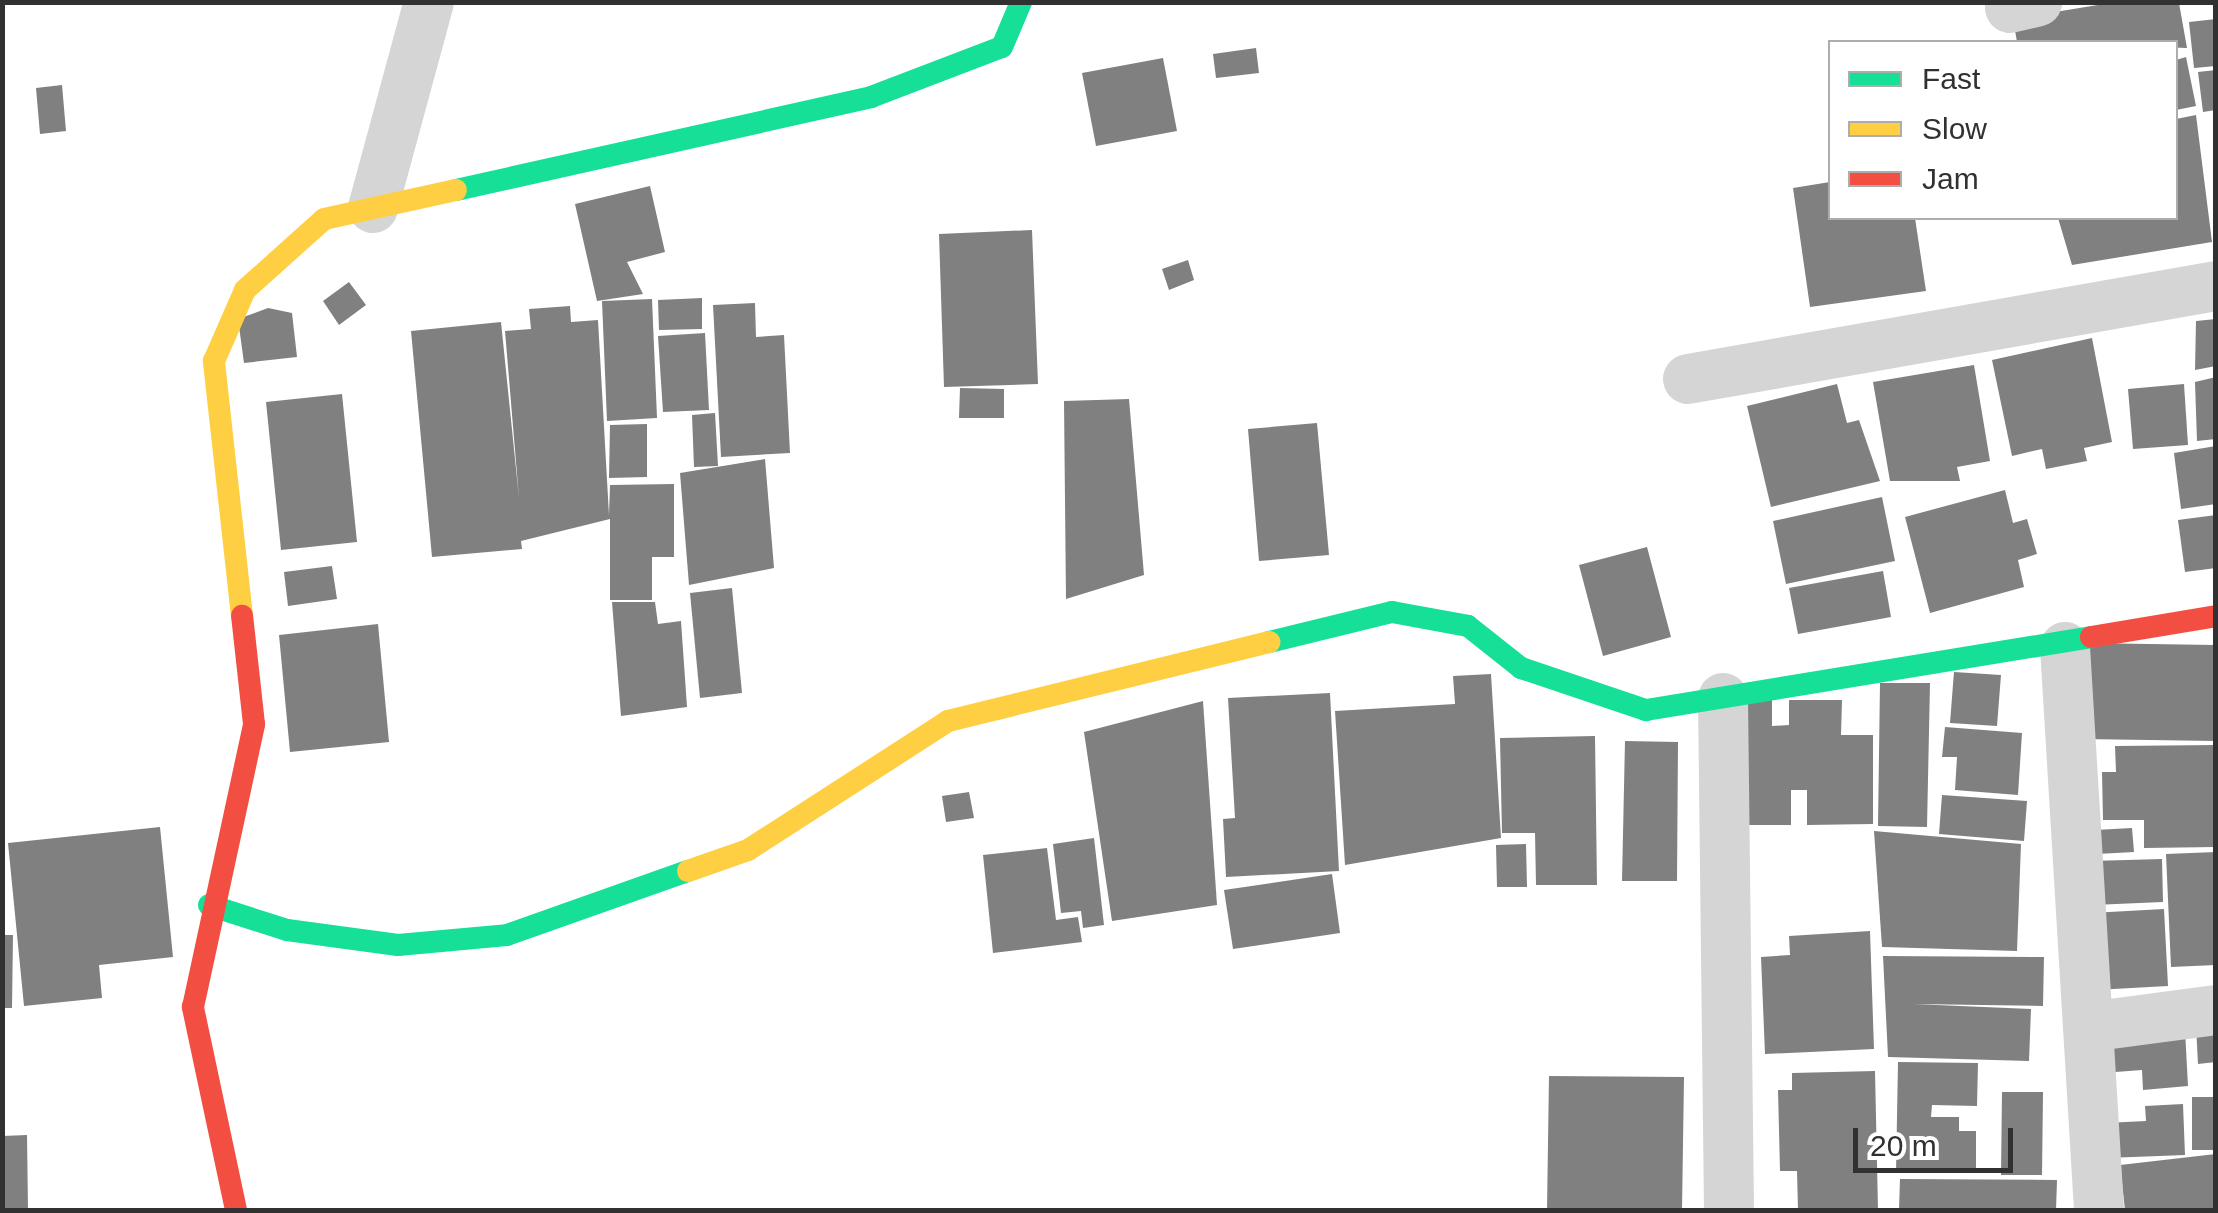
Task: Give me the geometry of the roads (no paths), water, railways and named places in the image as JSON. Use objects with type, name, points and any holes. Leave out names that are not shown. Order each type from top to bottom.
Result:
[{"type":"street","points":[[373,208],[429,2]]},
{"type":"street","points":[[236,1210],[194,1006],[210,905],[249,776],[254,724],[214,360],[246,290],[292,243],[324,218],[871,96],[1002,47],[1021,2]]},
{"type":"street","points":[[1688,379],[2216,286]]},
{"type":"street","points":[[210,905],[287,930],[398,945],[507,934],[748,850],[948,721],[1392,612],[1468,626],[1521,668],[1580,694],[1646,710],[2066,647],[2216,616]]},
{"type":"street","points":[[2066,647],[2099,1210]]},
{"type":"street","points":[[1723,698],[1729,1210]]},
{"type":"street","points":[[2088,1027],[2216,1010]]}]
